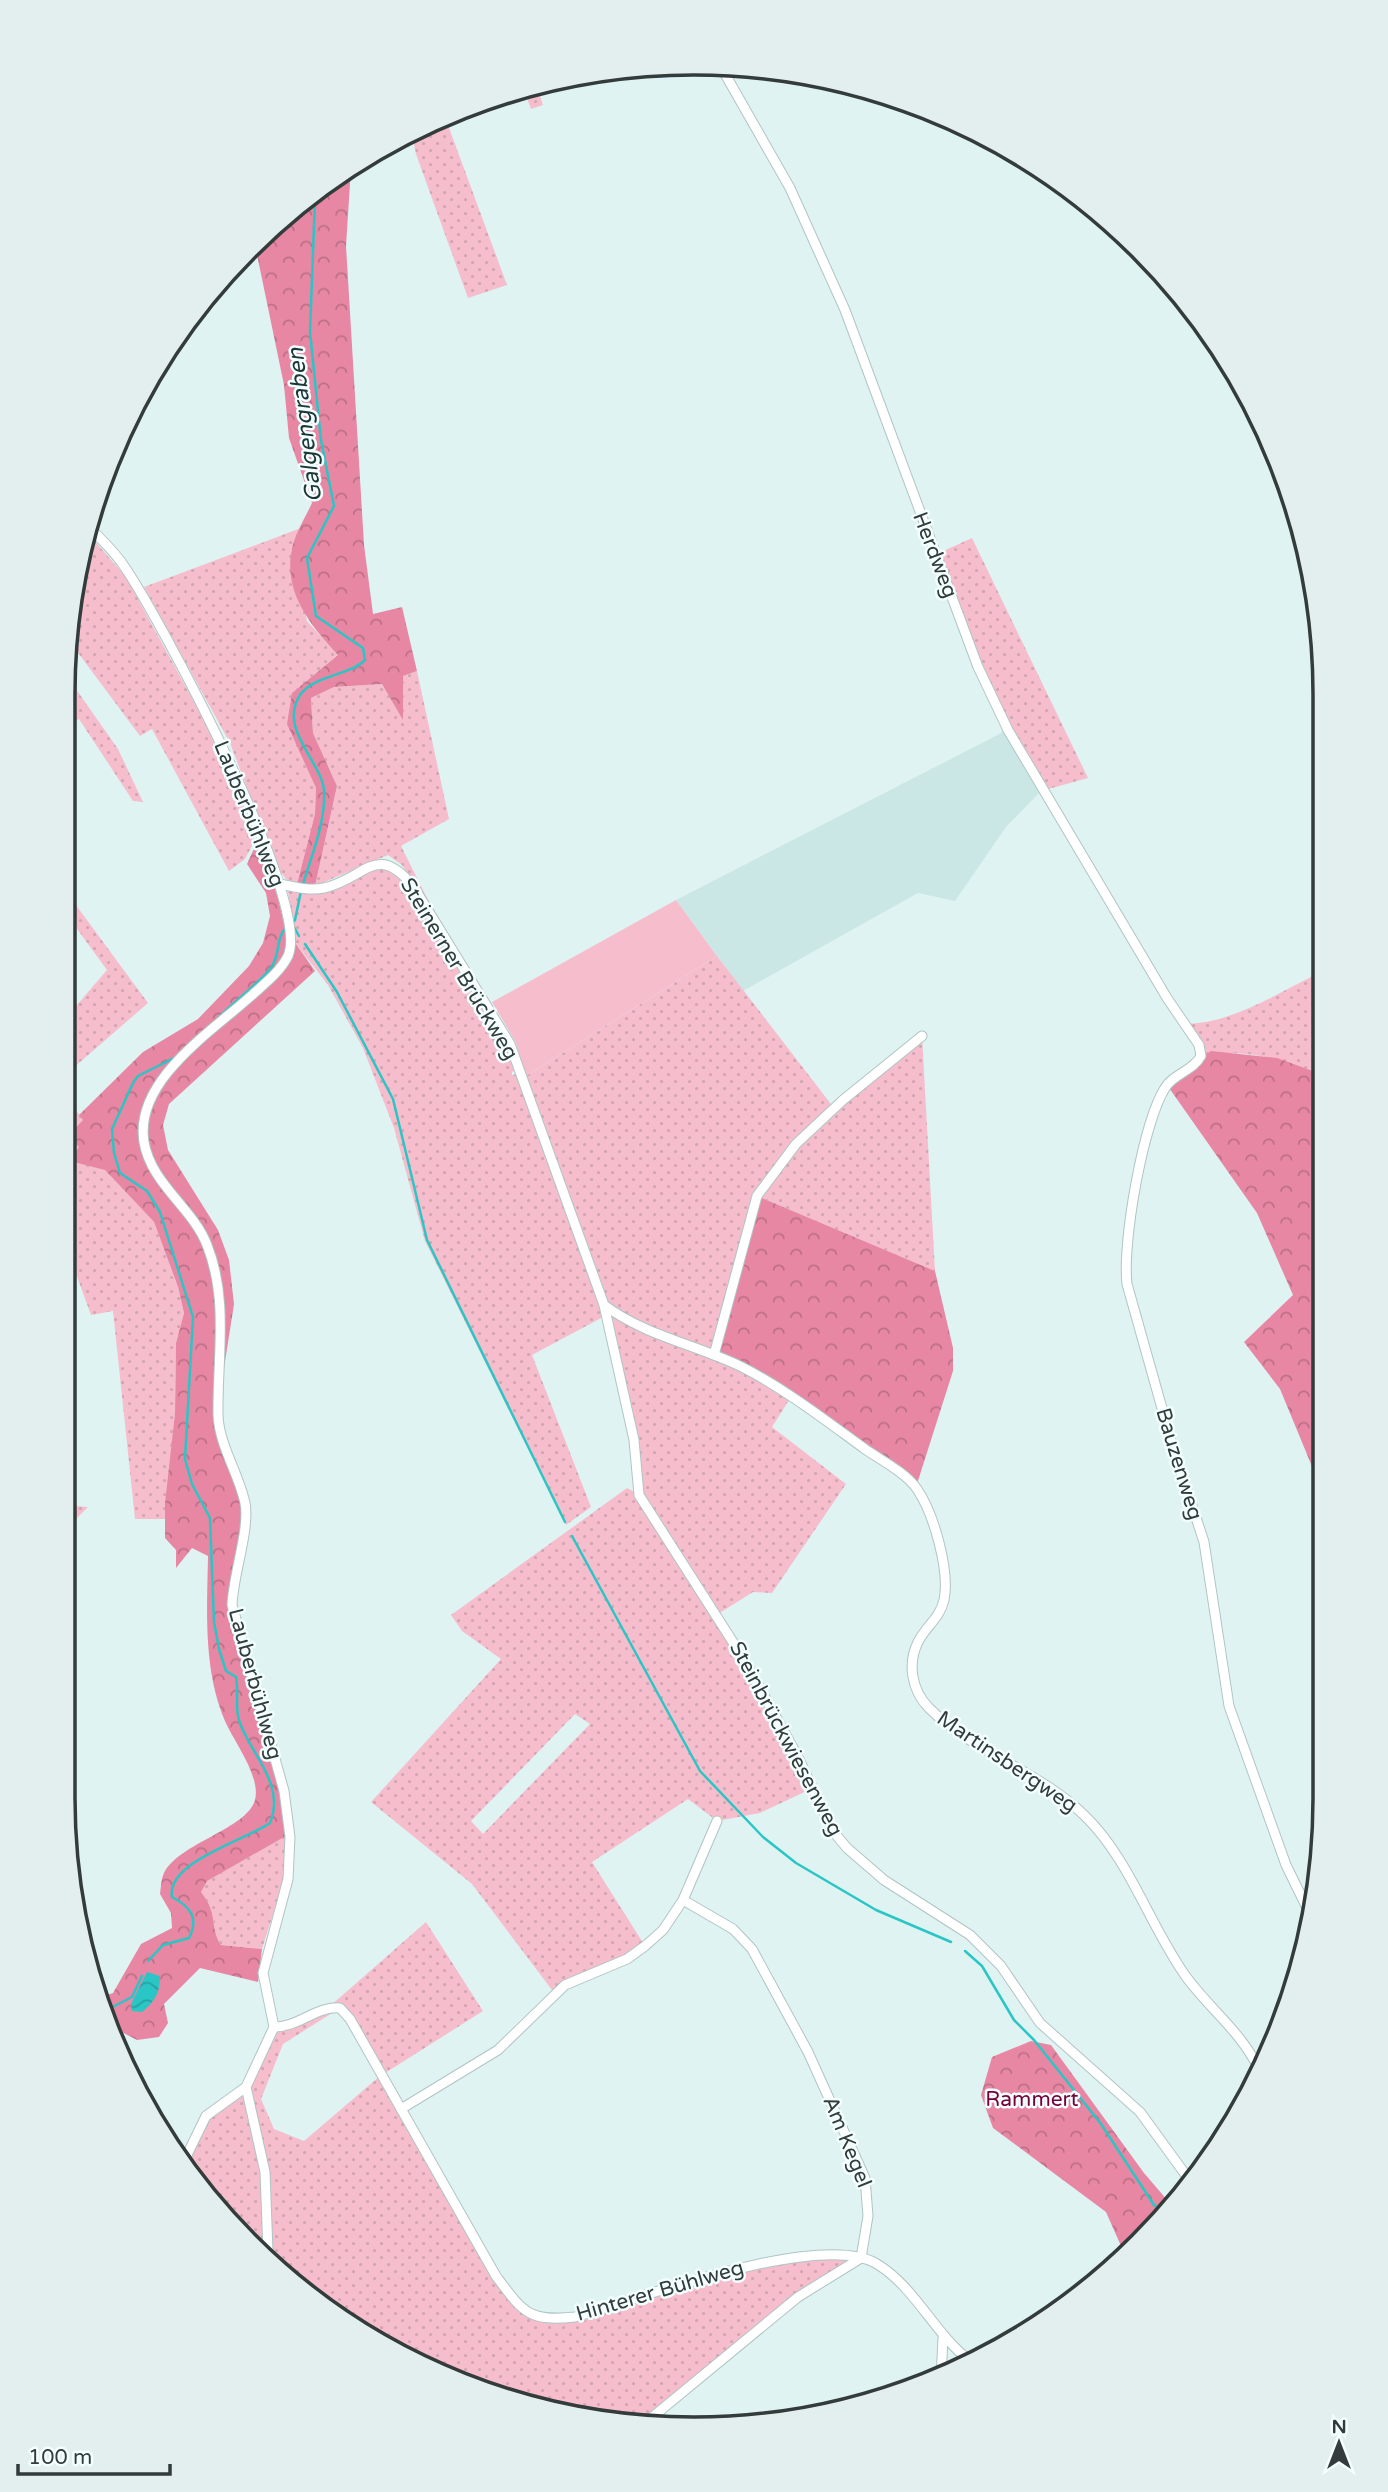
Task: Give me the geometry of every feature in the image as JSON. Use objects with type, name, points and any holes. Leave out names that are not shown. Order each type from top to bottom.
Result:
[{"type":"street","name":"Herdweg","points":[[727,77],[790,188],[845,310],[978,667],[1008,730],[1132,940],[1186,1024]]},
{"type":"street","name":"Lauberbühlweg","points":[[96,535],[122,563],[162,627],[239,780],[281,884],[291,939],[288,956],[272,977],[168,1071],[147,1101],[144,1141],[150,1163],[208,1245],[218,1285],[221,1332],[218,1418],[245,1504],[245,1531],[233,1578],[232,1605],[284,1791],[290,1837],[288,1879],[263,1973],[274,2027]]},
{"type":"street","name":"Steinerner Brückweg","points":[[281,884],[325,888],[380,864],[398,869],[413,887],[510,1044],[604,1305]]},
{"type":"street","name":"Bauzenweg","points":[[1186,1024],[1199,1045],[1201,1056],[1196,1065],[1167,1085],[1153,1111],[1129,1223],[1125,1262],[1127,1284],[1174,1451],[1204,1542],[1229,1706],[1286,1865],[1304,1901]]},
{"type":"street","points":[[714,1355],[741,1247],[762,1188],[796,1144],[843,1100],[922,1036]]},
{"type":"street","name":"Martinsbergweg","points":[[604,1305],[628,1323],[741,1367],[791,1398],[916,1487],[937,1539],[946,1577],[940,1615],[918,1641],[912,1659],[917,1692],[928,1707],[959,1732],[1057,1793],[1091,1822],[1105,1838],[1188,1979],[1232,2026],[1255,2060]]},
{"type":"street","name":"Steinbrückwiesenweg","points":[[604,1305],[634,1440],[639,1495],[745,1661],[798,1757],[832,1830],[847,1848],[884,1880],[970,1936],[1001,1966],[1040,2023],[1140,2112],[1185,2174]]},
{"type":"street","points":[[401,2109],[498,2050],[565,1985],[627,1959],[663,1930],[683,1899],[717,1821]]},
{"type":"street","name":"Am Kegel","points":[[683,1899],[733,1929],[752,1949],[808,2052],[865,2178],[868,2216],[861,2258]]},
{"type":"street","name":"Hinterer Bühlweg","points":[[274,2027],[287,2028],[330,2007],[340,2008],[350,2019],[496,2276],[528,2314],[547,2320],[575,2317],[764,2262],[816,2255],[861,2258],[876,2263],[893,2277],[943,2337],[963,2355]]},
{"type":"street","points":[[188,2153],[206,2116],[246,2087],[274,2027]]},
{"type":"street","points":[[246,2087],[265,2172],[268,2247]]},
{"type":"street","points":[[655,2415],[798,2297],[861,2258]]},
{"type":"street","points":[[942,2365],[943,2337]]},
{"type":"shaded area","points":[[540,95],[543,105],[531,109],[527,98]]},
{"type":"shaded area","points":[[448,126],[507,285],[468,298],[414,142]]},
{"type":"shaded area","points":[[301,528],[291,551],[307,621],[338,655],[292,693],[316,788],[315,814],[297,884],[286,879],[277,867],[230,743],[144,587]]},
{"type":"shaded area","points":[[972,538],[1088,778],[1041,791],[983,666],[939,553]]},
{"type":"shaded area","points":[[94,541],[126,577],[237,781],[255,827],[254,842],[245,859],[229,871],[152,729],[140,736],[77,652],[87,573]]},
{"type":"shaded area","points":[[417,671],[449,819],[401,846],[434,912],[402,865],[388,855],[315,886],[337,786],[313,733],[311,698],[334,687],[382,684],[403,719],[403,676]]},
{"type":"shaded area","points":[[75,688],[118,749],[143,802],[133,801],[79,719],[75,721]]},
{"type":"shaded area","points":[[1004,727],[1041,791],[1006,827],[955,901],[918,893],[743,991],[676,900],[1001,733]]},
{"type":"shaded area","points":[[374,869],[392,869],[411,888],[508,1045],[517,1069],[512,1075],[517,1074],[603,1317],[532,1355],[591,1507],[566,1525],[425,1241],[394,1128],[363,1048],[328,985],[296,944],[288,891],[308,892]]},
{"type":"shaded area","points":[[676,900],[717,956],[526,1076],[515,1041],[492,1002]]},
{"type":"shaded area","points":[[75,904],[148,1003],[75,1066],[75,1007],[107,970],[75,926]]},
{"type":"shaded area","points":[[717,956],[834,1108],[922,1036],[935,1271],[757,1196],[791,1397],[772,1427],[846,1484],[772,1593],[753,1592],[718,1614],[813,1788],[760,1813],[717,1821],[688,1799],[592,1862],[645,1946],[555,1994],[472,1884],[371,1802],[501,1659],[462,1631],[451,1615],[627,1488],[638,1494],[635,1459],[608,1329],[611,1309],[526,1076]],"holes":[[[575,1714],[590,1724],[483,1834],[471,1821]]]},
{"type":"shaded area","points":[[1313,976],[1313,1071],[1262,1056],[1232,1053],[1201,1056],[1186,1024],[1221,1018]]},
{"type":"shaded area","points":[[75,1110],[84,1119],[105,1170],[154,1222],[178,1287],[184,1313],[176,1343],[175,1413],[165,1519],[135,1519],[113,1311],[91,1315],[75,1271]]},
{"type":"shaded area","points":[[75,1506],[88,1507],[75,1520]]},
{"type":"shaded area","points":[[286,1836],[285,1876],[262,1949],[221,1945],[215,1932],[210,1907],[201,1892],[206,1881]]},
{"type":"shaded area","points":[[426,1922],[483,2011],[382,2075],[511,2296],[547,2320],[764,2262],[861,2258],[798,2297],[655,2415],[573,2405],[534,2396],[457,2370],[385,2334],[317,2289],[256,2236],[203,2175],[188,2153],[206,2116],[246,2087],[270,2034],[329,2007]],"holes":[[[340,2008],[381,2075],[304,2141],[274,2129],[261,2099],[283,2044]]]},
{"type":"green space","points":[[350,180],[346,246],[364,545],[373,614],[402,607],[417,671],[403,676],[403,720],[382,684],[334,687],[311,698],[313,733],[337,786],[315,886],[297,884],[315,814],[316,788],[287,724],[292,693],[338,655],[310,622],[296,597],[292,583],[292,548],[312,503],[289,438],[284,385],[257,255],[317,203]]},
{"type":"green space","points":[[258,840],[280,908],[287,950],[296,944],[315,971],[169,1104],[163,1125],[168,1150],[218,1230],[229,1260],[234,1304],[216,1419],[243,1504],[243,1531],[230,1606],[282,1791],[286,1836],[207,1881],[201,1892],[210,1907],[215,1932],[221,1945],[262,1949],[258,1982],[200,1968],[164,2004],[168,2023],[159,2037],[137,2040],[121,2032],[107,1995],[113,1993],[141,1944],[172,1928],[171,1913],[160,1894],[163,1875],[183,1853],[240,1819],[255,1800],[256,1791],[251,1770],[225,1721],[213,1681],[208,1640],[208,1556],[192,1548],[176,1568],[176,1550],[165,1538],[165,1503],[175,1413],[176,1343],[184,1313],[178,1287],[154,1222],[105,1170],[75,1162],[75,1153],[79,1147],[75,1143],[75,1129],[83,1120],[79,1115],[143,1052],[198,1019],[249,966],[263,943],[270,916],[266,893],[247,864]]},
{"type":"green space","points":[[1211,1051],[1277,1058],[1313,1071],[1313,1469],[1280,1389],[1244,1342],[1293,1295],[1257,1213],[1167,1085]]},
{"type":"green space","points":[[757,1196],[935,1271],[953,1348],[953,1371],[916,1487],[791,1398],[714,1355]]},
{"type":"green space","name":"Rammert","points":[[1031,2041],[1051,2045],[1144,2173],[1166,2198],[1121,2246],[1106,2212],[993,2128],[981,2095],[992,2057]]},
{"type":"water","points":[[147,1972],[160,1976],[158,1992],[142,2012],[132,2011],[131,2004]]},
{"type":"waterway","name":"Galgengraben","points":[[303,884],[321,826],[324,790],[297,732],[295,708],[306,688],[365,660],[363,648],[316,616],[307,558],[334,506],[321,440],[310,332],[315,205]]},
{"type":"waterway","name":"Galgengraben","points":[[291,924],[295,920],[301,891]]},
{"type":"waterway","points":[[294,927],[299,936]]},
{"type":"waterway","name":"Galgengraben","points":[[219,1017],[271,968],[286,928]]},
{"type":"waterway","points":[[305,944],[337,992],[393,1099],[427,1240],[565,1522]]},
{"type":"waterway","name":"Galgengraben","points":[[148,1961],[163,1945],[189,1938],[192,1931],[191,1914],[172,1897],[174,1884],[181,1873],[210,1853],[270,1823],[274,1810],[271,1785],[239,1720],[236,1677],[226,1671],[219,1649],[214,1622],[210,1518],[192,1484],[185,1459],[193,1317],[160,1212],[147,1191],[120,1173],[114,1153],[112,1129],[133,1083],[138,1076],[176,1057]]},
{"type":"waterway","points":[[572,1536],[700,1771],[763,1837],[796,1863],[876,1910],[951,1942]]},
{"type":"waterway","points":[[965,1951],[982,1966],[1014,2020],[1034,2040],[1101,2124],[1158,2208]]},
{"type":"waterway","name":"Galgengraben","points":[[112,2007],[132,1997],[142,1976]]}]
